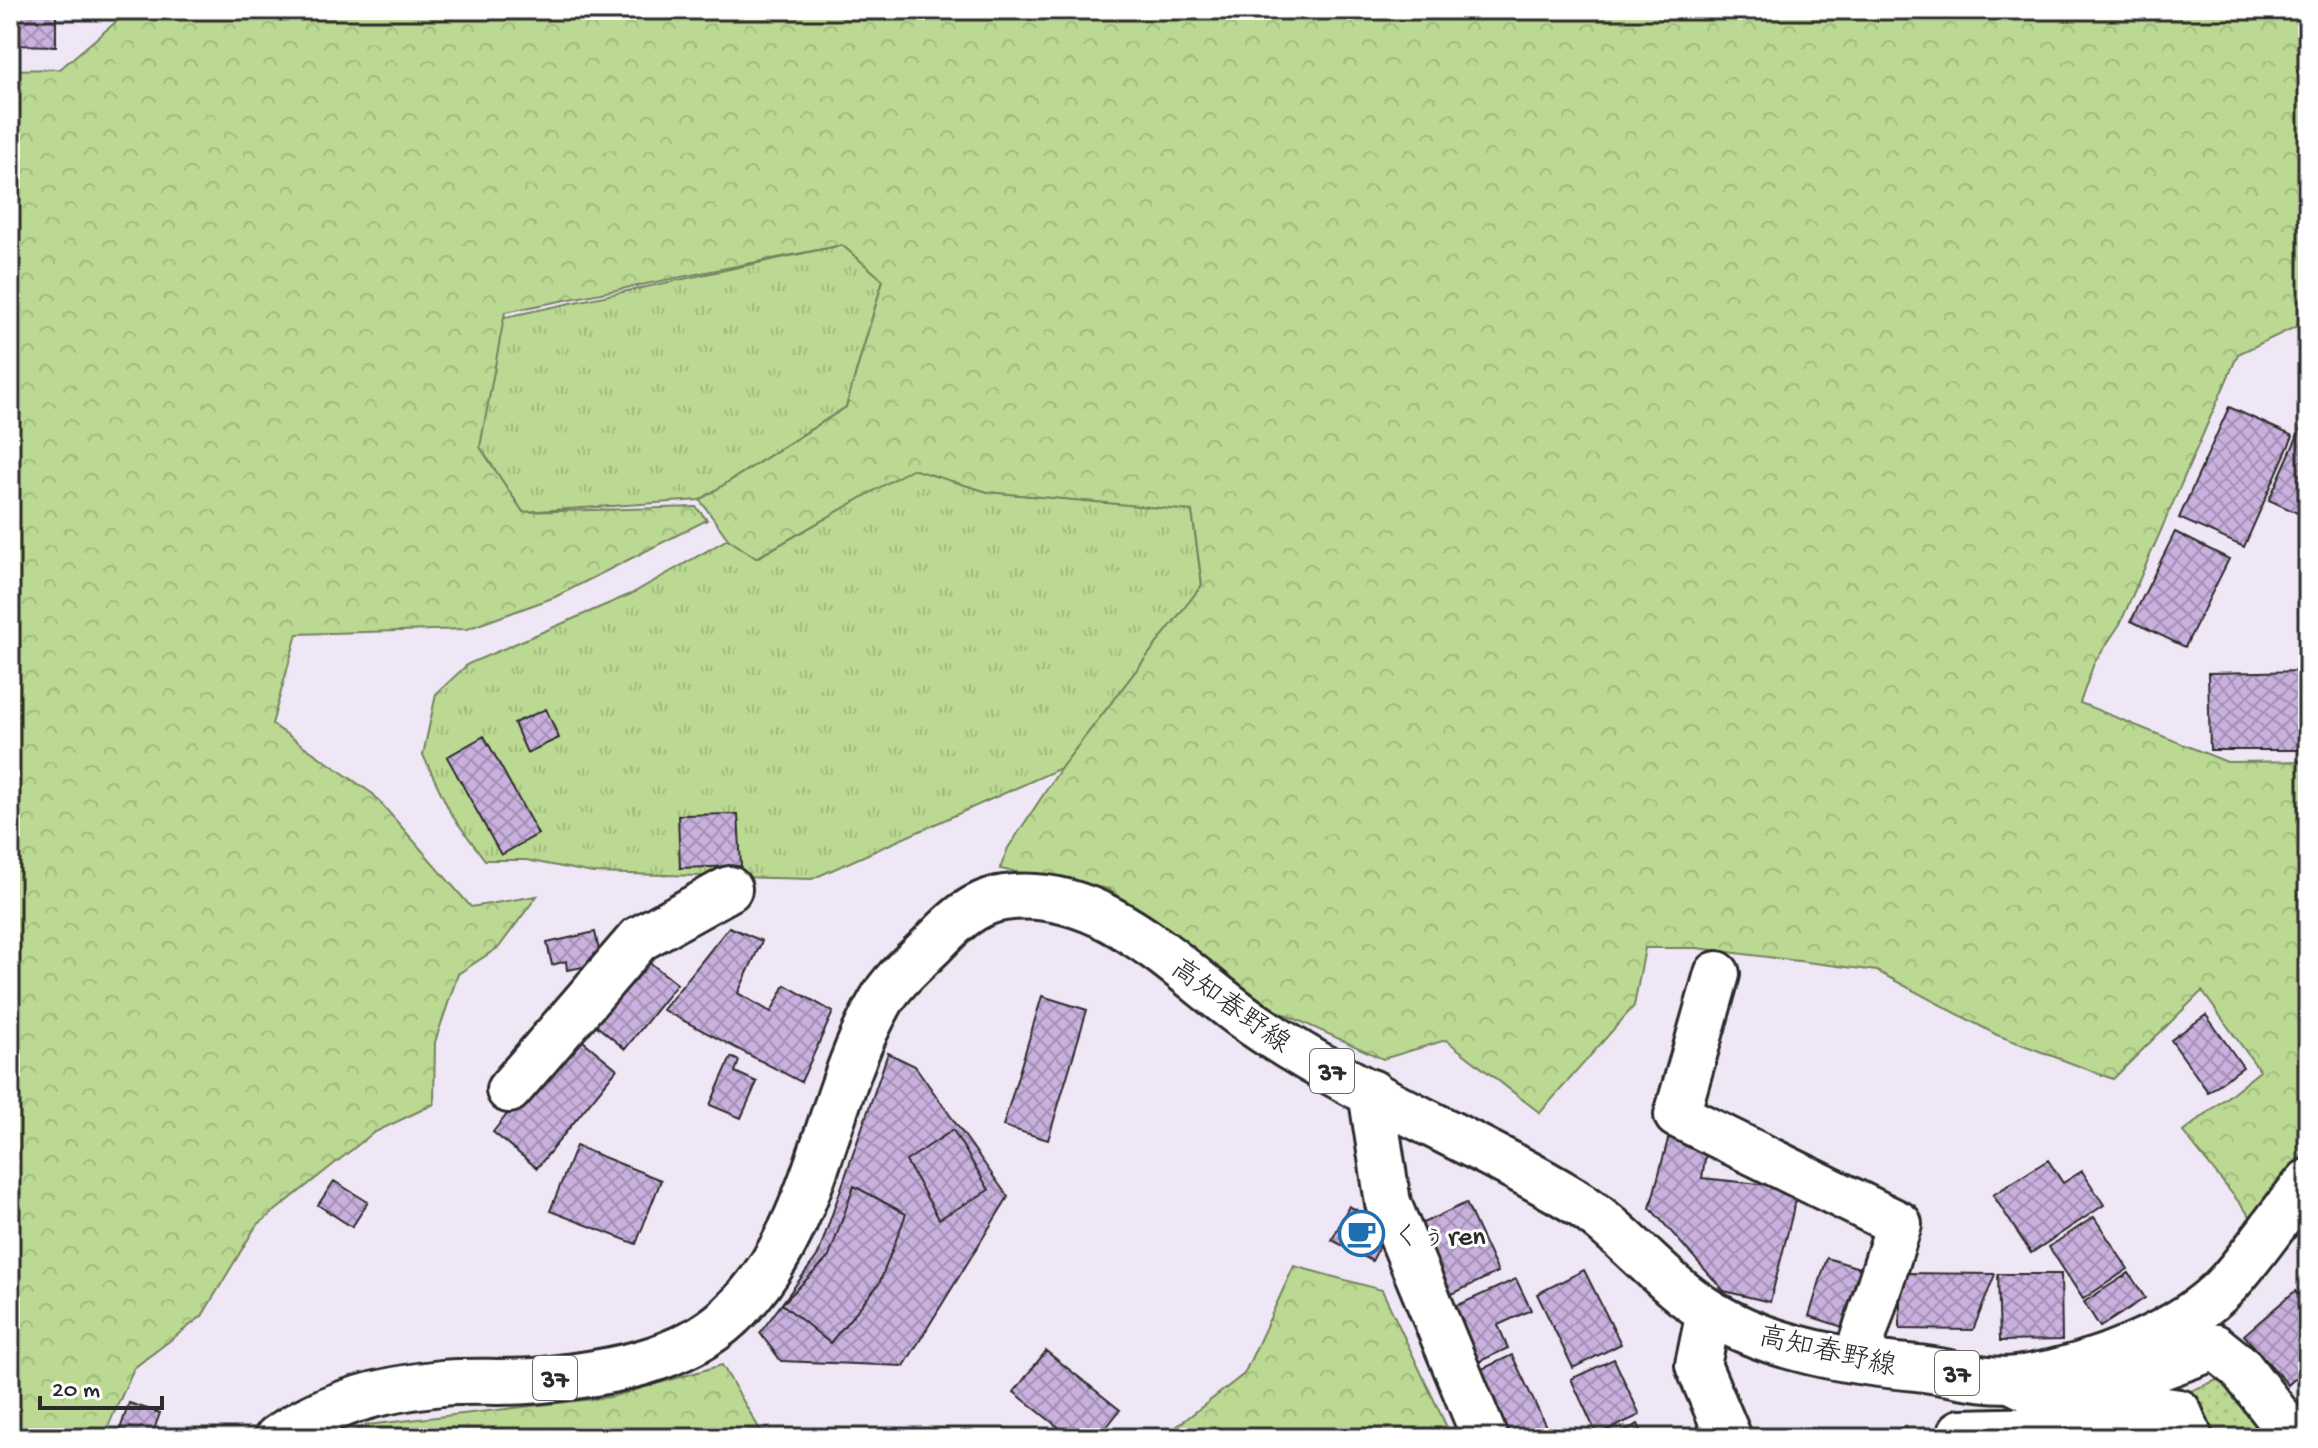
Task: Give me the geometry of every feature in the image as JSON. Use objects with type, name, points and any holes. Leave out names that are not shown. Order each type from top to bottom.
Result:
[{"type":"main road","points":[[509,1090],[639,939],[729,889]]},
{"type":"main road","name":"高知春野線","points":[[277,1438],[307,1417],[369,1395],[445,1383],[540,1381],[658,1361],[727,1319],[770,1268],[776,1256],[806,1193],[852,1065],[883,996],[957,920],[978,905],[1006,897],[1064,901],[1100,913],[1157,949],[1277,1041],[1580,1204],[1709,1312],[1754,1333],[1856,1360],[2011,1380],[2098,1361],[2156,1336],[2227,1285],[2308,1182]]},
{"type":"main road","points":[[1717,974],[1677,1115],[1899,1224],[1856,1360]]},
{"type":"main road","points":[[1371,1092],[1388,1203],[1485,1438]]},
{"type":"main road","points":[[1709,1312],[1698,1365],[1729,1438]]},
{"type":"main road","points":[[2011,1380],[2035,1392],[2071,1400],[2215,1347],[2240,1367],[2295,1438]]},
{"type":"main road","points":[[1940,1371],[1962,1435],[2079,1429],[2145,1407],[2179,1412],[2190,1438]]},
{"type":"green space","points":[[130,10],[2308,10],[2308,321],[2238,354],[2120,624],[2094,663],[2080,703],[2227,762],[2308,761],[2308,1147],[2254,1221],[2183,1132],[2260,1071],[2202,991],[2113,1079],[1997,1035],[1877,971],[1697,948],[1645,948],[1634,1006],[1540,1113],[1446,1040],[1383,1059],[1271,1008],[1108,889],[1000,869],[1008,848],[1061,768],[1202,585],[1192,511],[988,492],[912,469],[756,558],[728,539],[700,500],[846,407],[883,280],[842,245],[505,312],[480,447],[523,512],[696,507],[707,520],[555,597],[467,629],[297,634],[272,724],[373,794],[471,907],[537,896],[499,947],[458,974],[435,1042],[434,1104],[373,1133],[256,1226],[202,1316],[134,1368],[103,1438],[10,1438],[10,70],[60,69]]},
{"type":"green space","points":[[842,245],[883,280],[846,407],[700,500],[523,512],[479,447],[501,318]]},
{"type":"green space","points":[[912,468],[988,492],[1192,510],[1202,585],[1061,768],[812,879],[593,873],[526,860],[485,860],[451,814],[423,755],[436,694],[468,664],[631,594],[728,539],[757,558]]},
{"type":"green space","points":[[1294,1266],[1382,1290],[1452,1438],[1162,1438],[1244,1374]]},
{"type":"green space","points":[[722,1365],[759,1428],[775,1438],[341,1438],[367,1425],[611,1397]]},
{"type":"green space","points":[[2222,1378],[2267,1438],[2200,1438],[2181,1395]]},
{"type":"building","points":[[10,10],[56,10],[56,46],[10,45]]},
{"type":"building","points":[[2229,407],[2293,436],[2244,547],[2179,518]]},
{"type":"building","points":[[2301,428],[2308,431],[2308,518],[2269,500]]},
{"type":"building","points":[[2175,532],[2229,559],[2185,647],[2131,621]]},
{"type":"building","points":[[2308,671],[2308,750],[2210,750],[2208,673]]},
{"type":"building","points":[[546,709],[559,738],[527,753],[514,723]]},
{"type":"building","points":[[484,736],[538,834],[501,855],[447,757]]},
{"type":"building","points":[[738,814],[741,866],[680,868],[678,815]]},
{"type":"building","points":[[729,927],[762,941],[738,993],[771,1012],[785,985],[833,1012],[801,1082],[663,1010]]},
{"type":"building","points":[[595,932],[600,955],[593,957],[594,965],[567,970],[566,961],[552,965],[547,943]]},
{"type":"building","points":[[639,954],[677,984],[625,1049],[587,1018]]},
{"type":"building","points":[[1042,996],[1087,1010],[1048,1140],[1003,1126]]},
{"type":"building","points":[[2206,1015],[2243,1067],[2208,1092],[2171,1040]]},
{"type":"building","points":[[572,1032],[617,1069],[537,1168],[493,1132]]},
{"type":"building","points":[[888,1053],[915,1066],[1008,1197],[904,1366],[781,1361],[760,1333],[818,1255]]},
{"type":"building","points":[[731,1057],[739,1061],[735,1072],[757,1082],[741,1118],[710,1105]]},
{"type":"building","points":[[1672,1124],[1708,1139],[1702,1178],[1799,1188],[1770,1302],[1724,1291],[1650,1208]]},
{"type":"building","points":[[953,1130],[989,1190],[939,1219],[906,1161]]},
{"type":"building","points":[[576,1146],[661,1180],[636,1244],[550,1211]]},
{"type":"building","points":[[2048,1160],[2063,1183],[2082,1171],[2104,1205],[2031,1253],[1993,1195]]},
{"type":"building","points":[[334,1181],[368,1202],[352,1227],[318,1205]]},
{"type":"building","points":[[854,1186],[906,1214],[879,1284],[830,1343],[782,1304],[829,1257]]},
{"type":"building","points":[[1466,1203],[1498,1272],[1446,1297],[1414,1227]]},
{"type":"building","name":"くぅren","points":[[1349,1206],[1389,1228],[1372,1261],[1332,1240]]},
{"type":"building","points":[[2094,1217],[2128,1269],[2083,1299],[2049,1247]]},
{"type":"building","points":[[1827,1258],[1869,1271],[1852,1330],[1809,1316]]},
{"type":"building","points":[[1584,1270],[1621,1344],[1573,1368],[1537,1294]]},
{"type":"building","points":[[1900,1273],[1995,1274],[1973,1330],[1900,1329]]},
{"type":"building","points":[[2129,1273],[2145,1298],[2100,1327],[2084,1302]]},
{"type":"building","points":[[1998,1274],[2061,1274],[2062,1340],[2000,1341]]},
{"type":"building","points":[[1516,1279],[1531,1310],[1498,1325],[1508,1348],[1470,1366],[1445,1311]]},
{"type":"building","points":[[2295,1291],[2308,1306],[2308,1367],[2288,1385],[2244,1335]]},
{"type":"building","points":[[1046,1351],[1120,1410],[1098,1438],[1072,1438],[1014,1392]]},
{"type":"building","points":[[1512,1355],[1550,1435],[1544,1438],[1492,1438],[1471,1393],[1488,1386],[1480,1370]]},
{"type":"building","points":[[1614,1359],[1640,1415],[1597,1435],[1571,1379]]},
{"type":"building","points":[[129,1403],[160,1413],[151,1438],[117,1438]]},
{"type":"building","points":[[1638,1424],[1645,1438],[1609,1438]]},
{"type":"building","points":[[1905,1426],[1910,1438],[1880,1438]]},
{"type":"building","points":[[1575,1428],[1580,1438],[1554,1438]]},
{"type":"place","name":"くぅren","points":[[1361,1234]]}]
